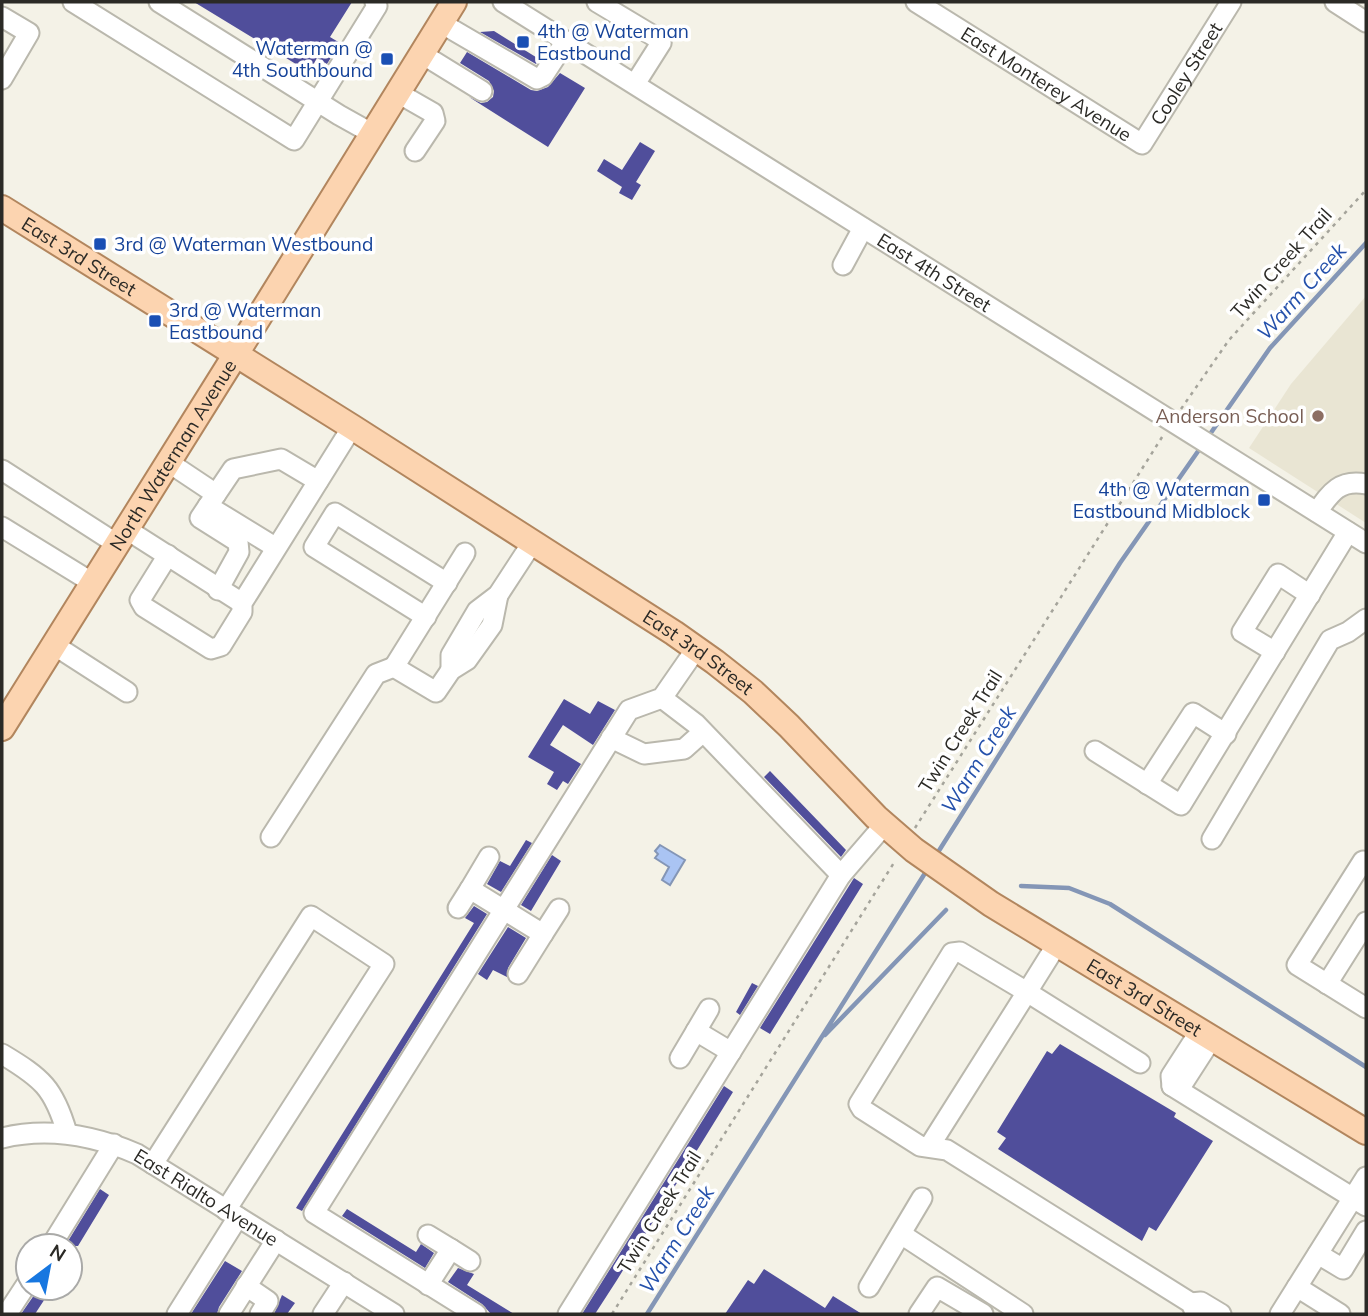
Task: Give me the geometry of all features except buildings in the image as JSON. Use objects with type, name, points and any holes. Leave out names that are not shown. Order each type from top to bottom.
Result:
[{"type":"main road","name":"North Waterman Avenue","points":[[2,726],[454,2]]},
{"type":"main road","name":"East 3rd Street","points":[[2,208],[352,427],[696,649],[753,692],[885,824],[950,876],[1056,944],[1366,1132]]},
{"type":"street","points":[[73,2],[294,140],[377,5],[375,2]]},
{"type":"street","points":[[159,2],[373,134]]},
{"type":"street","name":"East 4th Street","points":[[503,2],[1366,543]]},
{"type":"street","points":[[597,2],[661,43],[635,84]]},
{"type":"street","name":"East Monterey Avenue","points":[[916,2],[1142,144]]},
{"type":"street","name":"Cooley Street","points":[[1142,144],[1231,2]]},
{"type":"street","points":[[1339,3],[1366,22]]},
{"type":"street","points":[[2,17],[29,33],[2,79]]},
{"type":"street","points":[[441,23],[537,79],[543,76],[566,41]]},
{"type":"street","points":[[422,54],[482,91]]},
{"type":"street","points":[[398,93],[433,113],[435,121],[415,151]]},
{"type":"street","points":[[843,265],[863,228]]},
{"type":"street","points":[[168,555],[140,600],[144,607],[211,649],[221,646],[242,612],[242,603],[275,547],[352,427]]},
{"type":"street","points":[[218,590],[239,552],[238,542],[200,518],[233,469],[281,459],[318,481]]},
{"type":"street","points":[[168,462],[212,500],[275,547]]},
{"type":"street","points":[[2,470],[122,537],[168,555],[218,590],[242,603]]},
{"type":"street","points":[[1317,512],[1333,489],[1341,484],[1366,484]]},
{"type":"street","points":[[426,617],[314,547],[335,513],[447,583]]},
{"type":"street","points":[[2,527],[93,583]]},
{"type":"street","points":[[1095,751],[1181,805],[1348,532]]},
{"type":"street","points":[[394,667],[436,692],[451,670],[467,660],[492,625],[498,595],[532,543]]},
{"type":"street","points":[[271,837],[376,674],[394,667],[465,553]]},
{"type":"street","points":[[1275,652],[1242,632],[1278,574],[1310,595]]},
{"type":"street","points":[[1212,839],[1330,640],[1348,632],[1366,619]]},
{"type":"street","points":[[54,645],[127,692]]},
{"type":"street","points":[[476,1314],[314,1213],[629,710],[662,698],[696,649]]},
{"type":"street","points":[[662,698],[703,732],[841,875]]},
{"type":"street","points":[[1147,784],[1193,713],[1226,734]]},
{"type":"street","points":[[611,738],[644,754],[684,749],[703,732]]},
{"type":"street","points":[[568,1314],[841,875],[885,824]]},
{"type":"street","points":[[458,908],[489,857]]},
{"type":"street","points":[[1366,863],[1363,861],[1297,965],[1366,1008]]},
{"type":"street","points":[[470,889],[543,934]]},
{"type":"street","points":[[518,974],[559,909]]},
{"type":"street","points":[[153,1164],[311,916],[384,964],[232,1213],[177,1314]]},
{"type":"street","points":[[1327,984],[1366,922]]},
{"type":"street","points":[[929,1147],[1056,944]]},
{"type":"street","points":[[1140,1063],[960,952],[952,953],[859,1104],[862,1109],[920,1146],[947,1150],[1195,1308],[1201,1302],[1221,1314]]},
{"type":"street","points":[[680,1058],[709,1009]]},
{"type":"street","points":[[696,1031],[731,1052]]},
{"type":"street","points":[[1206,1034],[1171,1076],[1172,1086],[1360,1202]]},
{"type":"street","points":[[2,1054],[42,1082],[59,1106],[67,1133]]},
{"type":"street","name":"East Rialto Avenue","points":[[2,1138],[67,1133],[114,1144],[153,1164],[394,1314]]},
{"type":"street","points":[[60,1232],[114,1144]]},
{"type":"street","points":[[1280,1314],[1336,1225],[1360,1202],[1366,1177]]},
{"type":"street","points":[[869,1287],[922,1198]]},
{"type":"street","points":[[1318,1254],[1343,1269],[1363,1236],[1336,1225]]},
{"type":"street","points":[[901,1234],[999,1308],[1023,1314]]},
{"type":"street","points":[[428,1235],[470,1261]]},
{"type":"street","points":[[229,1314],[276,1240]]},
{"type":"street","points":[[428,1285],[451,1249]]},
{"type":"street","points":[[323,1314],[344,1282]]},
{"type":"street","points":[[246,1286],[268,1301],[260,1314]]},
{"type":"street","points":[[919,1314],[937,1287],[983,1314]]},
{"type":"street","points":[[1297,1287],[1340,1314]]},
{"type":"path","name":"Twin Creek Trail","points":[[612,1314],[911,846],[1145,460],[1181,425],[1229,341],[1366,190]]},
{"type":"shaded area","name":"Anderson School","points":[[1366,296],[1366,523],[1249,448],[1291,384]]},
{"type":"water","points":[[660,845],[685,860],[670,885],[662,880],[669,867],[655,858],[658,854],[655,851]]},
{"type":"waterway","name":"Warm Creek","points":[[1208,437],[1270,348],[1366,243]]},
{"type":"waterway","name":"Warm Creek","points":[[935,857],[1120,563],[1201,447]]},
{"type":"waterway","name":"Warm Creek","points":[[647,1314],[927,870]]},
{"type":"waterway","points":[[1021,886],[1069,888],[1110,904],[1366,1067]]},
{"type":"waterway","points":[[825,1035],[946,910]]},
{"type":"place","name":"4th @ Waterman Eastbound","points":[[523,42]]},
{"type":"place","name":"Waterman @ 4th Southbound","points":[[387,59]]},
{"type":"place","name":"3rd @ Waterman Westbound","points":[[100,244]]},
{"type":"place","name":"3rd @ Waterman Eastbound","points":[[155,321]]},
{"type":"place","name":"Anderson School","points":[[1318,416]]},
{"type":"place","name":"4th @ Waterman Eastbound Midblock","points":[[1264,500]]}]
